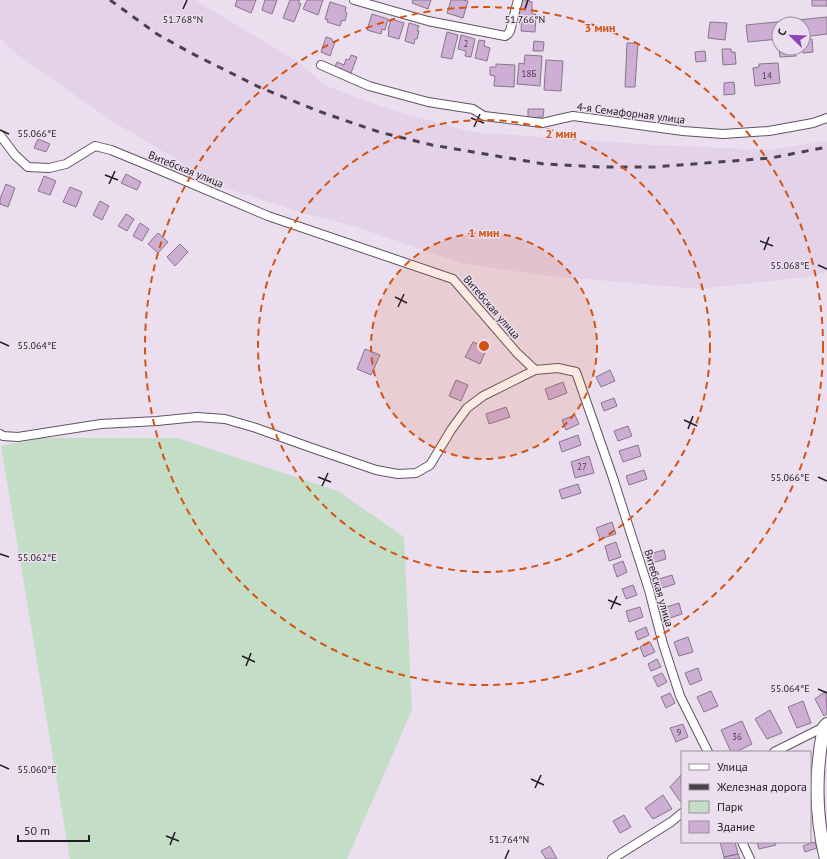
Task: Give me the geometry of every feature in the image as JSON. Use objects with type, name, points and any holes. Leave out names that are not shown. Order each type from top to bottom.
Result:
[{"type":"street","points":[[354,0],[428,21],[505,36],[510,31],[518,0]]},
{"type":"street","name":"4-я Семафорная улица","points":[[321,65],[368,86],[413,98],[473,109],[484,116],[542,123],[573,116],[683,131],[723,134],[769,131],[812,123],[827,118]]},
{"type":"street","name":"Витебская улица","points":[[0,135],[15,155],[28,167],[49,168],[66,164],[95,146],[111,150],[268,216],[453,279],[517,353],[535,370],[558,368],[576,372],[614,478],[645,575],[663,644],[680,696],[708,751]]},
{"type":"street","points":[[0,434],[4,436],[18,437],[101,424],[197,417],[225,420],[256,428],[376,470],[398,474],[416,473],[430,465],[451,430],[467,408],[483,396],[535,370]]},
{"type":"street","points":[[776,751],[825,726]]},
{"type":"street","points":[[825,726],[819,750],[816,801],[826,859]]},
{"type":"street","points":[[612,859],[671,822],[681,813]]},
{"type":"street","points":[[742,843],[750,859]]},
{"type":"shaded area","points":[[0,0],[195,0],[300,63],[326,86],[386,108],[471,132],[655,145],[768,150],[827,141],[827,272],[806,277],[700,289],[540,275],[462,263],[353,226],[306,214],[222,187],[112,121],[15,53],[0,38]]},
{"type":"green space","points":[[43,438],[177,438],[338,491],[404,537],[412,710],[347,859],[70,859],[1,446]]},
{"type":"building","points":[[237,0],[256,0],[251,13],[235,6]]},
{"type":"building","points":[[265,0],[277,0],[272,14],[262,10]]},
{"type":"building","points":[[290,0],[300,0],[298,3],[301,4],[294,22],[283,18]]},
{"type":"building","points":[[307,0],[323,0],[318,15],[303,9]]},
{"type":"building","points":[[413,0],[431,0],[428,9],[412,3]]},
{"type":"building","points":[[451,0],[468,1],[463,18],[447,13]]},
{"type":"building","points":[[529,0],[532,2],[532,14],[536,14],[535,32],[521,31],[522,17],[519,17],[520,1]]},
{"type":"building","points":[[812,0],[827,0],[827,6],[812,6]]},
{"type":"building","points":[[330,2],[346,7],[345,12],[347,13],[345,21],[342,20],[340,26],[327,22],[328,20],[325,19]]},
{"type":"building","points":[[372,14],[388,19],[385,30],[382,29],[381,34],[367,30]]},
{"type":"building","points":[[827,17],[827,34],[811,36],[811,19]]},
{"type":"building","points":[[391,19],[404,23],[399,39],[388,36]]},
{"type":"building","points":[[710,22],[727,23],[725,40],[708,38]]},
{"type":"building","points":[[409,23],[419,26],[417,31],[419,31],[417,39],[415,39],[414,44],[405,41]]},
{"type":"building","points":[[771,23],[771,40],[748,42],[746,25]]},
{"type":"building","points":[[447,32],[458,35],[452,59],[441,57]]},
{"type":"building","points":[[461,35],[475,39],[471,57],[465,56],[466,51],[458,49]]},
{"type":"building","points":[[326,37],[335,42],[330,56],[321,52]]},
{"type":"building","points":[[811,39],[813,52],[811,52]]},
{"type":"building","points":[[479,40],[485,41],[484,46],[490,48],[487,61],[475,58]]},
{"type":"building","points":[[534,41],[544,42],[543,51],[533,51]]},
{"type":"building","points":[[627,43],[638,43],[635,87],[625,87]]},
{"type":"building","points":[[722,49],[731,49],[731,52],[735,52],[736,64],[723,65]]},
{"type":"building","points":[[705,51],[706,61],[696,62],[695,52]]},
{"type":"building","points":[[351,55],[357,57],[351,73],[335,67],[337,62],[344,65],[346,59],[349,60]]},
{"type":"building","points":[[525,55],[542,56],[540,86],[517,84],[519,63],[524,64]]},
{"type":"building","points":[[546,60],[563,61],[561,91],[544,90]]},
{"type":"building","points":[[778,63],[780,83],[755,86],[753,68],[759,67],[759,64]]},
{"type":"building","points":[[496,64],[515,65],[514,87],[494,86],[495,76],[490,75],[490,67],[496,67]]},
{"type":"building","points":[[734,82],[735,94],[724,95],[724,83]]},
{"type":"building","points":[[528,109],[544,109],[543,117],[528,118]]},
{"type":"building","points":[[38,139],[50,144],[46,152],[34,148]]},
{"type":"building","points":[[126,174],[141,182],[137,190],[121,183]]},
{"type":"building","points":[[44,176],[56,181],[50,195],[38,191]]},
{"type":"building","points":[[6,184],[15,188],[8,207],[0,204],[0,199]]},
{"type":"building","points":[[70,187],[82,192],[76,207],[63,202]]},
{"type":"building","points":[[100,201],[109,206],[102,220],[93,215]]},
{"type":"building","points":[[126,214],[134,219],[127,231],[118,226]]},
{"type":"building","points":[[140,223],[149,229],[142,241],[133,236]]},
{"type":"building","points":[[158,233],[168,242],[158,253],[148,244]]},
{"type":"building","points":[[180,244],[188,252],[175,266],[167,257]]},
{"type":"building","points":[[473,342],[487,348],[480,364],[465,357]]},
{"type":"building","points":[[365,349],[380,355],[371,375],[357,369]]},
{"type":"building","points":[[610,370],[615,381],[601,387],[596,377]]},
{"type":"building","points":[[456,380],[468,385],[461,401],[449,396]]},
{"type":"building","points":[[563,382],[567,393],[549,400],[545,389]]},
{"type":"building","points":[[614,398],[617,406],[604,411],[601,403]]},
{"type":"building","points":[[506,407],[510,417],[489,424],[486,414]]},
{"type":"building","points":[[575,415],[579,424],[566,430],[562,420]]},
{"type":"building","points":[[628,426],[632,436],[618,441],[614,431]]},
{"type":"building","points":[[578,435],[581,445],[562,452],[559,442]]},
{"type":"building","points":[[638,445],[641,456],[623,462],[619,451]]},
{"type":"building","points":[[589,456],[594,473],[575,478],[571,462]]},
{"type":"building","points":[[644,470],[647,479],[629,485],[626,476]]},
{"type":"building","points":[[578,484],[581,493],[562,499],[559,490]]},
{"type":"building","points":[[612,522],[616,534],[600,539],[596,528]]},
{"type":"building","points":[[616,542],[621,557],[609,561],[605,546]]},
{"type":"building","points":[[664,550],[666,559],[652,563],[649,554]]},
{"type":"building","points":[[623,561],[627,572],[617,577],[613,565]]},
{"type":"building","points":[[672,575],[675,584],[659,589],[656,580]]},
{"type":"building","points":[[633,585],[637,595],[626,599],[622,589]]},
{"type":"building","points":[[679,603],[682,614],[667,619],[663,608]]},
{"type":"building","points":[[640,607],[643,617],[629,622],[626,611]]},
{"type":"building","points":[[646,627],[649,635],[638,640],[635,632]]},
{"type":"building","points":[[688,637],[693,652],[679,656],[674,642]]},
{"type":"building","points":[[650,642],[655,652],[644,657],[640,647]]},
{"type":"building","points":[[657,659],[661,667],[651,671],[648,664]]},
{"type":"building","points":[[698,668],[702,680],[690,685],[685,673]]},
{"type":"building","points":[[662,673],[667,682],[658,687],[653,677]]},
{"type":"building","points":[[711,691],[718,706],[704,712],[697,697]]},
{"type":"building","points":[[826,691],[827,714],[824,716],[815,699]]},
{"type":"building","points":[[670,693],[675,703],[666,708],[661,697]]},
{"type":"building","points":[[803,701],[811,723],[797,728],[788,707]]},
{"type":"building","points":[[770,710],[782,733],[767,739],[755,719]]},
{"type":"building","points":[[742,721],[752,744],[738,751],[731,751],[721,730]]},
{"type":"building","points":[[683,724],[688,737],[676,742],[670,728]]},
{"type":"building","points":[[681,775],[681,800],[680,801],[670,787]]},
{"type":"building","points":[[663,795],[672,809],[653,819],[645,808]]},
{"type":"building","points":[[624,815],[631,827],[620,833],[613,821]]},
{"type":"building","points":[[814,842],[817,848],[805,852],[803,846]]},
{"type":"building","points":[[720,843],[735,843],[738,854],[724,857]]},
{"type":"building","points":[[757,843],[775,843],[776,845],[759,849]]},
{"type":"building","points":[[550,846],[557,859],[546,859],[541,851]]},
{"type":"building","points":[[738,854],[740,859],[724,859],[724,857]]},
{"type":"railway","points":[[110,0],[157,34],[259,87],[318,111],[379,132],[432,145],[544,164],[600,167],[654,167],[771,158],[827,147]]}]
